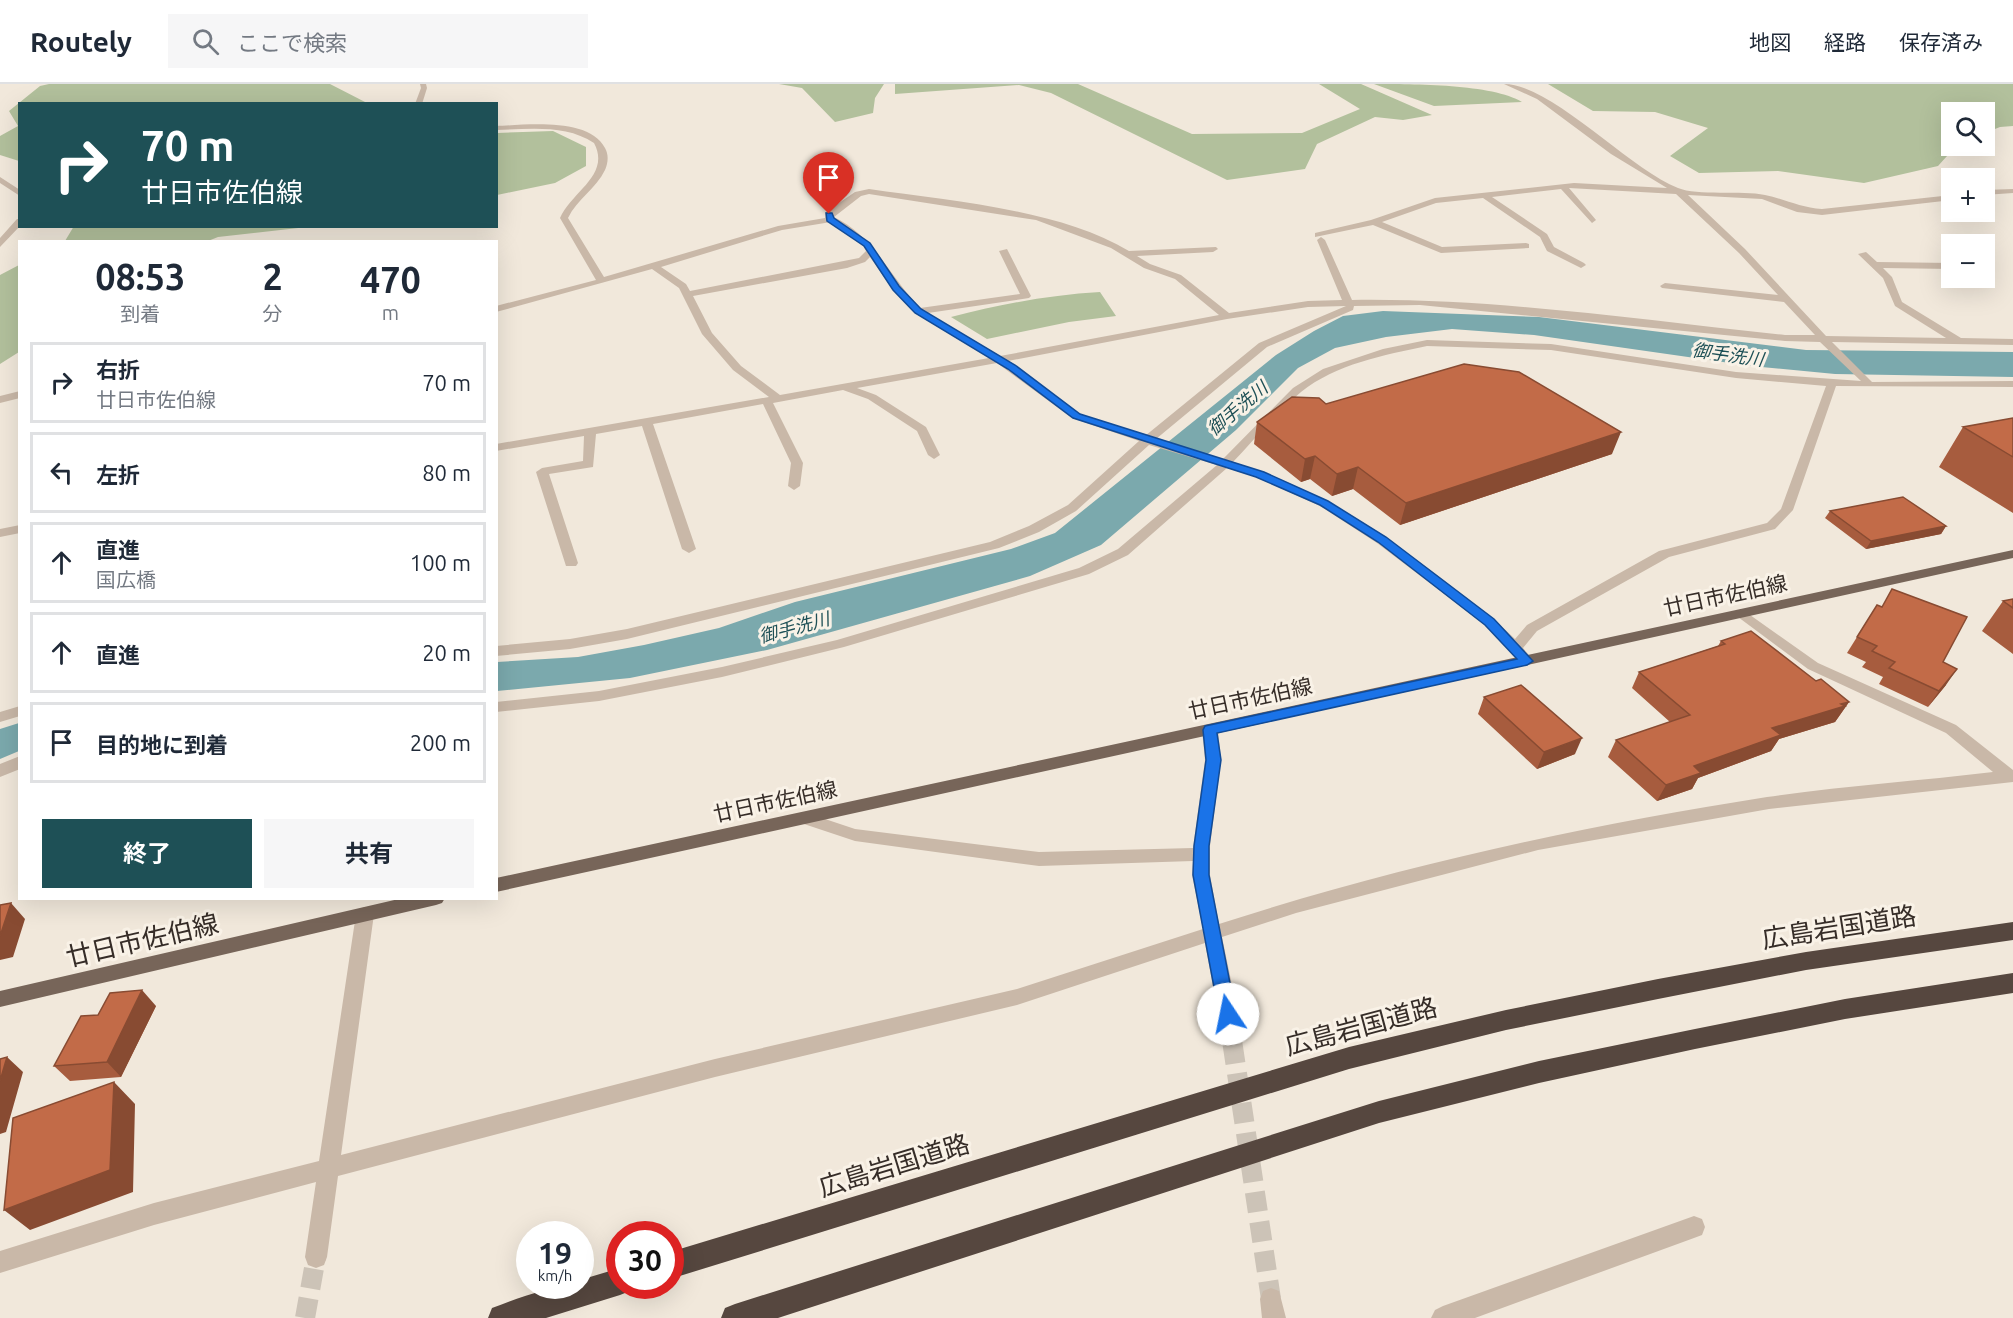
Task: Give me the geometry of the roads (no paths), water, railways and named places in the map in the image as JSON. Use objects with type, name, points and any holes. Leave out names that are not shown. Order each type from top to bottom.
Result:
[{"type":"highway","name":"広島岩国道路","points":[[684,1262],[1348,1058],[1506,1020],[1658,989],[1806,961],[2013,931]]},
{"type":"highway","points":[[735,1318],[1379,1112],[1539,1072],[1706,1037],[1845,1009],[2013,983]]},
{"type":"highway","points":[[502,1318],[606,1285]]},
{"type":"main road","name":"廿日市佐伯線","points":[[498,885],[2013,554]]},
{"type":"main road","name":"廿日市佐伯線","points":[[0,999],[427,900]]},
{"type":"street","points":[[419,102],[424,88],[423,84]]},
{"type":"street","points":[[1506,84],[1540,97],[1614,152],[1676,190],[1742,251],[1867,381]]},
{"type":"street","points":[[498,128],[570,129],[590,134],[601,144],[604,166],[597,177],[570,204],[564,218],[602,281]]},
{"type":"street","points":[[0,178],[18,192]]},
{"type":"street","points":[[1563,186],[1592,220]]},
{"type":"street","points":[[1348,303],[1319,238],[1435,201],[1563,186],[1676,190],[1763,197],[1800,210],[1822,212],[1906,204],[1941,198]]},
{"type":"street","points":[[830,219],[829,214],[858,194],[875,191],[1038,218],[1113,246],[1147,266],[1178,277],[1227,316]]},
{"type":"street","points":[[1995,192],[2013,191]]},
{"type":"street","points":[[1484,195],[1544,236],[1550,249],[1581,265]]},
{"type":"street","points":[[498,308],[656,267],[781,228],[830,219],[872,250],[896,288],[918,311],[1011,367],[1076,416],[1220,461],[1292,488],[1354,520],[1490,622],[1527,661]]},
{"type":"street","points":[[1374,222],[1441,250],[1526,246]]},
{"type":"street","points":[[0,244],[18,223]]},
{"type":"street","points":[[1130,255],[1213,249]]},
{"type":"street","points":[[687,294],[847,265],[862,260],[872,250]]},
{"type":"street","points":[[918,311],[1026,296],[1004,251]]},
{"type":"street","points":[[1863,254],[1887,277],[1898,304],[1958,341]]},
{"type":"street","points":[[1875,265],[1941,266]]},
{"type":"street","points":[[656,267],[683,286],[706,334],[737,368],[773,400],[797,463],[794,486]]},
{"type":"street","points":[[1665,286],[1787,299]]},
{"type":"street","points":[[498,448],[997,360],[1227,316],[1308,304],[1420,302],[1489,307],[1828,343],[2013,342]]},
{"type":"street","points":[[498,651],[570,644],[627,634],[994,545],[1034,529],[1072,508],[1263,345],[1364,303]]},
{"type":"street","points":[[498,707],[599,696],[722,672],[839,644],[1084,571],[1123,552],[1297,390],[1327,371],[1387,351],[1427,343],[1551,347],[1736,375],[1832,383],[1867,381],[2013,384]]},
{"type":"street","points":[[1516,647],[1532,628],[1664,554],[1757,531],[1781,519],[1787,510],[1832,383]]},
{"type":"street","points":[[844,387],[872,397],[922,429],[933,455]]},
{"type":"street","points":[[0,400],[18,395]]},
{"type":"street","points":[[647,423],[689,549]]},
{"type":"street","points":[[571,563],[542,472],[589,464],[590,432]]},
{"type":"street","points":[[0,532],[18,529]]},
{"type":"street","points":[[1743,614],[1813,666],[1951,729],[2010,776]]},
{"type":"street","points":[[0,717],[18,712]]},
{"type":"street","points":[[1210,730],[1213,760],[1201,854],[1201,875],[1228,1014]]},
{"type":"street","points":[[0,771],[18,763]]},
{"type":"street","points":[[0,1262],[154,1214],[715,1068],[1017,997],[1296,906],[1538,844],[1769,803],[2010,776]]},
{"type":"street","points":[[804,818],[855,835],[1039,859],[1201,854]]},
{"type":"street","points":[[316,1257],[365,914]]},
{"type":"street","points":[[1443,1318],[1694,1227]]},
{"type":"water","name":"御手洗川","points":[[1383,311],[1539,317],[1806,350],[2013,352],[2013,377],[1835,374],[1751,366],[1534,335],[1452,329],[1386,337],[1335,348],[1298,368],[1236,430],[1101,545],[1030,576],[767,650],[630,678],[498,691],[498,662],[578,657],[719,628],[795,602],[1011,549],[1055,533],[1276,355],[1343,316]]},
{"type":"water","points":[[18,723],[18,751],[0,759],[0,729]]},
{"type":"tunnel","points":[[1228,1014],[1271,1299]]},
{"type":"tunnel","points":[[305,1318],[316,1257]]}]
